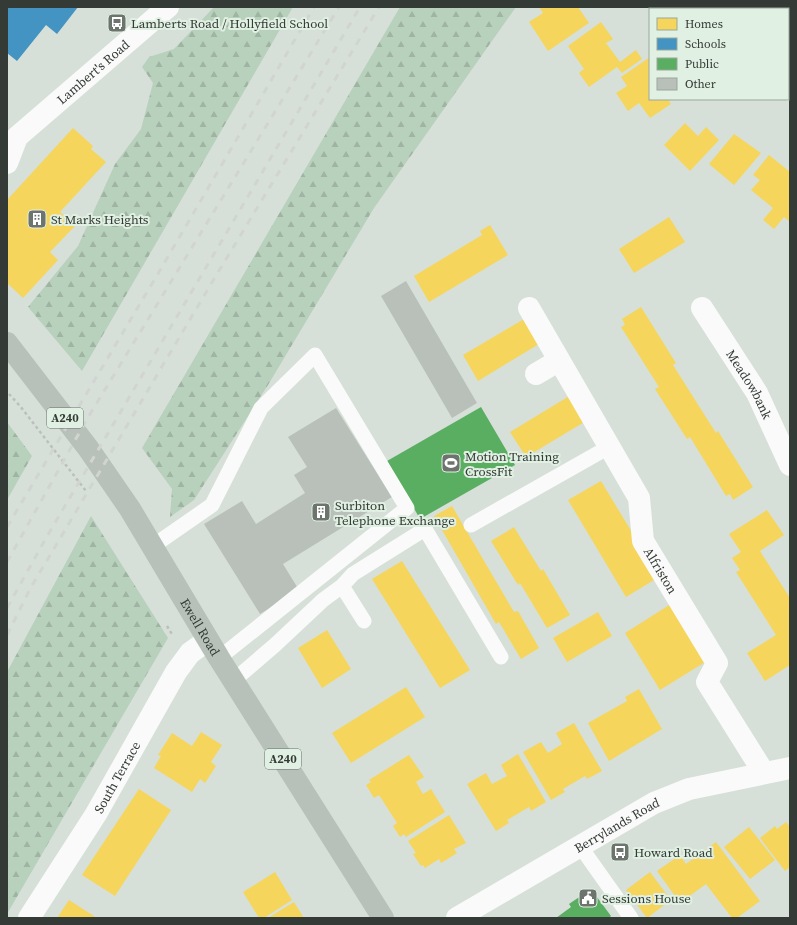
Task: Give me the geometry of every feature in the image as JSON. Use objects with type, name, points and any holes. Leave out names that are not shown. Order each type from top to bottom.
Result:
[{"type":"main road","name":"Ewell Road","points":[[7,343],[31,372],[88,448],[130,509],[213,649],[383,918]]},
{"type":"street","name":"Lambert's Road","points":[[7,163],[12,138],[168,7]]},
{"type":"street","name":"Alfriston","points":[[528,308],[638,498],[643,541],[717,663],[707,682],[764,774]]},
{"type":"street","name":"Meadowbank","points":[[702,308],[757,394],[790,465]]},
{"type":"street","points":[[536,374],[558,361]]},
{"type":"street","name":"South Terrace","points":[[29,918],[96,814],[176,672],[190,653],[213,649]]},
{"type":"street","name":"Berrylands Road","points":[[457,918],[654,803],[689,789],[790,768]]},
{"type":"lane","points":[[153,546],[212,505],[261,408],[315,355],[407,508],[213,649]]},
{"type":"lane","points":[[471,525],[609,447]]},
{"type":"lane","points":[[233,681],[275,645],[323,600],[342,586],[352,574],[425,529],[501,658]]},
{"type":"lane","points":[[342,586],[364,621]]},
{"type":"lane","points":[[580,846],[631,918]]},
{"type":"path","points":[[9,394],[88,493]]},
{"type":"green space","points":[[214,7],[293,7],[82,371],[28,307],[78,246],[115,164],[141,129],[153,83],[142,67],[149,57],[174,49]]},
{"type":"green space","points":[[400,7],[516,7],[374,208],[268,385],[194,500],[170,517],[172,489],[142,448]]},
{"type":"green space","points":[[7,422],[32,456],[7,500]]},
{"type":"green space","points":[[91,516],[168,638],[7,914],[7,672]]},
{"type":"building: Homes","points":[[539,7],[578,7],[589,23],[548,51],[529,22],[543,13]]},
{"type":"building: Homes","points":[[601,22],[613,39],[606,43],[620,62],[636,50],[642,59],[622,73],[617,67],[589,87],[579,73],[584,69],[568,46]]},
{"type":"building: Homes","points":[[649,58],[649,100],[669,100],[671,104],[650,118],[639,103],[628,111],[616,93],[627,86],[621,77]]},
{"type":"building: Homes","points":[[685,123],[698,136],[706,127],[719,140],[690,171],[664,145]]},
{"type":"building: Homes","name":"St Marks Heights","points":[[73,128],[93,146],[91,149],[106,162],[60,212],[75,226],[50,252],[58,260],[23,298],[7,283],[7,200]]},
{"type":"building: Homes","points":[[734,134],[761,153],[734,185],[709,164]]},
{"type":"building: Homes","points":[[769,155],[790,172],[790,222],[784,217],[774,229],[763,220],[773,208],[751,190],[760,180],[753,175]]},
{"type":"building: Homes","points":[[669,217],[685,242],[634,273],[619,249]]},
{"type":"building: Homes","points":[[490,225],[508,255],[429,302],[414,276],[482,235],[480,231]]},
{"type":"building: Homes","points":[[641,307],[676,363],[673,365],[716,433],[718,431],[753,487],[733,500],[730,494],[726,496],[690,437],[687,439],[655,389],[659,387],[621,327],[625,325],[622,319]]},
{"type":"building: Homes","points":[[524,319],[539,344],[478,381],[463,355]]},
{"type":"building: Homes","points":[[571,395],[586,421],[526,457],[510,432]]},
{"type":"building: Homes","points":[[601,481],[659,577],[626,597],[568,500]]},
{"type":"building: Homes","points":[[452,506],[514,612],[518,611],[539,648],[521,659],[499,622],[496,624],[434,516]]},
{"type":"building: Homes","points":[[767,510],[784,535],[760,551],[790,598],[790,665],[765,681],[747,653],[776,635],[736,572],[740,570],[732,558],[741,552],[729,534]]},
{"type":"building: Homes","points":[[514,527],[541,571],[543,569],[570,615],[547,628],[520,583],[518,585],[491,541]]},
{"type":"building: Homes","points":[[402,561],[470,670],[440,688],[372,579]]},
{"type":"building: Homes","points":[[674,602],[710,659],[660,690],[625,633]]},
{"type":"building: Homes","points":[[598,612],[612,636],[567,662],[553,638]]},
{"type":"building: Homes","points":[[327,630],[351,669],[322,688],[298,648]]},
{"type":"building: Homes","points":[[406,687],[425,717],[351,763],[332,733]]},
{"type":"building: Homes","points":[[639,689],[662,729],[609,761],[588,723],[627,701],[625,697]]},
{"type":"building: Homes","points":[[574,723],[602,771],[587,779],[585,776],[563,789],[565,792],[551,800],[523,752],[541,742],[548,753],[562,744],[556,733]]},
{"type":"building: Homes","points":[[201,732],[222,745],[211,762],[216,766],[205,783],[200,779],[192,792],[154,768],[161,756],[158,755],[172,733],[192,746]]},
{"type":"building: Homes","points":[[518,754],[546,802],[531,811],[529,807],[507,820],[509,823],[496,831],[467,784],[486,773],[492,784],[507,776],[501,765]]},
{"type":"building: Homes","points":[[409,755],[424,777],[416,782],[423,794],[431,789],[445,812],[406,837],[404,834],[400,837],[393,826],[397,823],[379,795],[374,798],[366,785],[371,782],[369,780]]},
{"type":"building: Homes","points":[[139,789],[171,810],[115,896],[82,875]]},
{"type":"building: Homes","points":[[449,815],[466,843],[454,849],[457,853],[441,863],[439,859],[425,868],[423,865],[421,866],[413,854],[416,853],[408,841]]},
{"type":"building: Homes","points":[[786,822],[790,827],[790,867],[785,871],[760,838],[775,826],[777,829]]},
{"type":"building: Homes","points":[[749,827],[775,860],[750,879],[724,847]]},
{"type":"building: Homes","points":[[716,842],[760,901],[737,918],[732,918],[706,884],[680,903],[657,871],[680,855],[686,864]]},
{"type":"building: Homes","points":[[275,872],[292,900],[264,918],[259,918],[243,892]]},
{"type":"building: Homes","points":[[650,872],[671,900],[647,918],[626,890]]},
{"type":"building: Homes","points":[[69,900],[97,918],[57,918]]},
{"type":"building: Homes","points":[[294,902],[304,918],[268,918]]},
{"type":"building: Schools","points":[[7,7],[78,7],[57,34],[46,25],[17,61],[7,53]]},
{"type":"building: Public","name":"Motion Training CrossFit","points":[[481,407],[515,465],[420,519],[387,461]]},
{"type":"building: Public","name":"Sessions House","points":[[591,889],[611,916],[609,918],[556,918],[571,907],[569,904]]},
{"type":"building: Other","points":[[406,281],[477,403],[452,418],[381,296]]},
{"type":"building: Other","name":"Surbiton Telephone Exchange","points":[[336,408],[392,497],[283,564],[299,590],[260,614],[204,524],[242,501],[256,524],[305,493],[294,475],[307,467],[288,437]]},
{"type":"railway","points":[[7,527],[159,272],[314,7]]},
{"type":"railway","points":[[7,562],[87,419],[339,7]]},
{"type":"railway","points":[[7,608],[46,538],[360,7]]},
{"type":"railway","points":[[7,635],[30,589],[214,279],[379,7]]},
{"type":"place","name":"Lamberts Road / Hollyfield School","points":[[117,23]]},
{"type":"place","name":"St Marks Heights","points":[[37,219]]},
{"type":"place","name":"Motion Training CrossFit","points":[[451,463]]},
{"type":"place","name":"Surbiton Telephone Exchange","points":[[321,512]]},
{"type":"place","name":"Howard Road","points":[[620,852]]},
{"type":"place","name":"Sessions House","points":[[588,898]]}]
